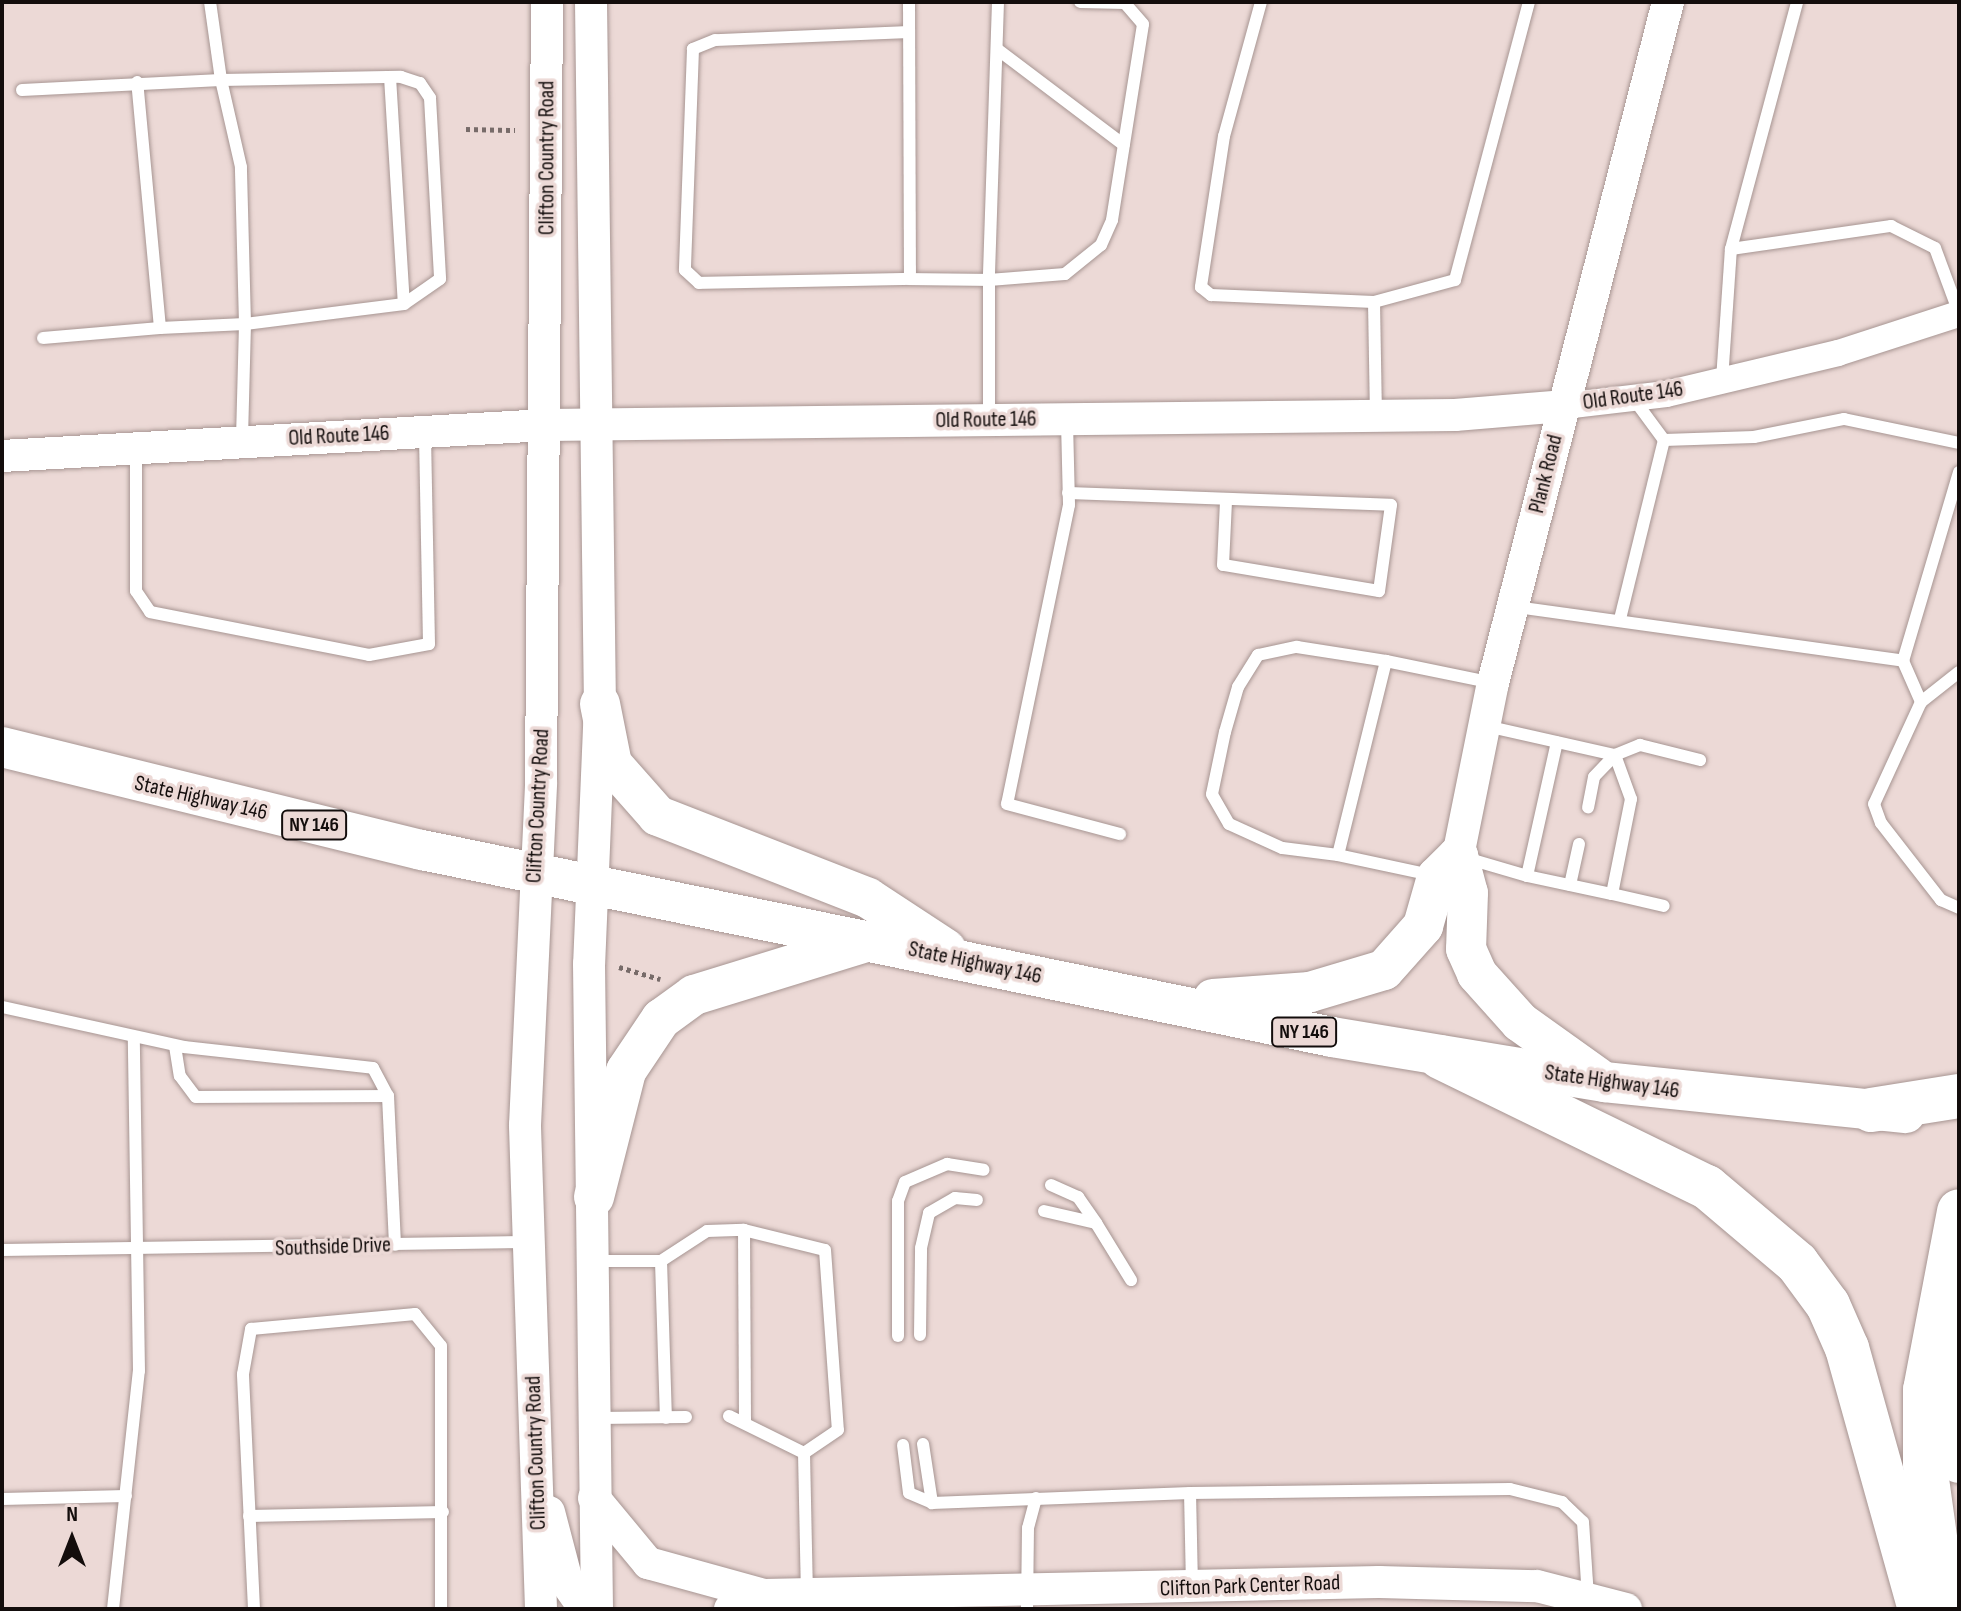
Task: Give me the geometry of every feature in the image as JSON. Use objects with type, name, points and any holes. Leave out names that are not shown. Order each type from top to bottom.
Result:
[{"type":"highway","points":[[1440,1057],[1707,1187],[1797,1263],[1828,1305],[1847,1348],[1920,1609]]},
{"type":"highway","points":[[1871,1110],[1959,1096]]},
{"type":"highway","points":[[1945,1609],[1925,1464],[1925,1390],[1959,1211]]},
{"type":"highway","points":[[1959,1356],[1959,1461]]},
{"type":"main road","points":[[600,704],[612,764],[658,816],[868,898],[963,960]]},
{"type":"main road","name":"State Highway 146","points":[[2,747],[535,872],[1440,1057],[1604,1082],[1959,1117]]},
{"type":"main road","points":[[1169,1002],[1310,992],[1384,970],[1423,926],[1447,867],[1468,893],[1466,949],[1477,974],[1520,1022],[1604,1082]]},
{"type":"main road","points":[[594,1197],[626,1071],[661,1019],[705,991],[868,942]]},
{"type":"street","name":"Clifton Country Road","points":[[541,1609],[529,1242],[527,1009],[535,872],[547,425],[547,2]]},
{"type":"street","name":"Clifton Country Road","points":[[591,2],[600,704],[591,883],[597,1609]]},
{"type":"street","name":"Plank Road","points":[[1447,867],[1668,2]]},
{"type":"street","name":"Old Route 146","points":[[2,456],[547,425],[598,428],[989,419],[1376,416],[1564,406],[1633,398],[1722,380],[1959,314]]},
{"type":"street","points":[[538,1479],[568,1585],[585,1609]]},
{"type":"street","points":[[594,1498],[648,1563],[764,1595]]},
{"type":"street","name":"Clifton Park Center Road","points":[[730,1609],[764,1595],[1027,1601],[1192,1588],[1379,1582],[1589,1602],[1626,1609]]},
{"type":"lane","points":[[210,2],[221,80],[241,167],[245,324],[242,441]]},
{"type":"lane","points":[[909,2],[910,279]]},
{"type":"lane","points":[[989,419],[989,280],[998,2]]},
{"type":"lane","points":[[909,32],[715,40],[693,49],[685,270],[699,283],[989,280],[1065,274],[1086,263],[1112,220],[1141,13],[1125,3],[1080,2]]},
{"type":"lane","points":[[1261,2],[1224,136],[1201,287],[1211,295],[1374,302],[1455,280],[1529,2]]},
{"type":"lane","points":[[1722,380],[1731,249],[1797,2]]},
{"type":"lane","points":[[997,49],[1124,145]]},
{"type":"lane","points":[[390,77],[404,304]]},
{"type":"lane","points":[[22,90],[137,82],[390,77],[420,83],[430,98],[443,230],[440,279],[404,304],[245,324],[43,338]]},
{"type":"lane","points":[[137,82],[160,328]]},
{"type":"lane","points":[[1731,249],[1891,226],[1935,248],[1959,314]]},
{"type":"lane","points":[[1374,302],[1376,416]]},
{"type":"lane","points":[[1633,398],[1664,440]]},
{"type":"lane","points":[[1067,419],[1068,493],[1034,698],[1007,804],[1120,834]]},
{"type":"lane","points":[[1664,440],[1754,437],[1844,419],[1959,443]]},
{"type":"lane","points":[[136,446],[136,591],[150,612],[369,655],[429,644],[425,431]]},
{"type":"lane","points":[[1620,619],[1664,440]]},
{"type":"lane","points":[[1921,702],[1903,661],[1959,472]]},
{"type":"lane","points":[[1068,493],[1226,502],[1391,505],[1379,591],[1223,565],[1226,502]]},
{"type":"lane","points":[[1512,607],[1620,619],[1903,661]]},
{"type":"lane","points":[[1493,683],[1297,647],[1258,655],[1225,732],[1212,794],[1229,824],[1282,848],[1527,876],[1664,906]]},
{"type":"lane","points":[[1338,855],[1386,661]]},
{"type":"lane","points":[[1959,672],[1921,702],[1874,804],[1881,823],[1941,900],[1959,908]]},
{"type":"lane","points":[[1483,726],[1615,755]]},
{"type":"lane","points":[[1527,876],[1557,742]]},
{"type":"lane","points":[[1588,807],[1594,777],[1615,755],[1640,745],[1700,760]]},
{"type":"lane","points":[[1612,894],[1631,799],[1615,755]]},
{"type":"lane","points":[[1570,885],[1579,844]]},
{"type":"lane","points":[[2,1007],[175,1046],[362,1064],[384,1081],[388,1096],[395,1245]]},
{"type":"lane","points":[[113,1609],[139,1371],[134,1039]]},
{"type":"lane","points":[[175,1046],[180,1076],[196,1097],[388,1096]]},
{"type":"lane","points":[[898,1336],[898,1201],[905,1182],[939,1166],[984,1170]]},
{"type":"lane","points":[[1051,1185],[1078,1197],[1131,1280]]},
{"type":"lane","points":[[920,1335],[921,1248],[929,1213],[955,1198],[977,1200]]},
{"type":"lane","points":[[1044,1211],[1096,1223]]},
{"type":"lane","points":[[593,1261],[661,1261],[707,1231],[744,1230],[825,1250],[838,1430],[804,1453]]},
{"type":"lane","points":[[744,1230],[745,1422]]},
{"type":"lane","name":"Southside Drive","points":[[2,1250],[137,1252],[529,1242]]},
{"type":"lane","points":[[661,1261],[666,1418]]},
{"type":"lane","points":[[254,1609],[243,1374],[251,1329],[415,1314],[441,1346],[441,1609]]},
{"type":"lane","points":[[729,1416],[804,1453]]},
{"type":"lane","points":[[594,1418],[686,1417]]},
{"type":"lane","points":[[923,1444],[932,1503]]},
{"type":"lane","points":[[903,1445],[909,1493],[932,1503],[1190,1493],[1540,1492],[1583,1522],[1589,1602]]},
{"type":"lane","points":[[804,1453],[807,1595]]},
{"type":"lane","points":[[1190,1493],[1192,1588]]},
{"type":"lane","points":[[2,1499],[126,1496]]},
{"type":"lane","points":[[1027,1601],[1036,1498]]},
{"type":"lane","points":[[249,1516],[443,1512]]},
{"type":"path","points":[[466,129],[520,130]]},
{"type":"path","points":[[610,965],[676,984]]}]
